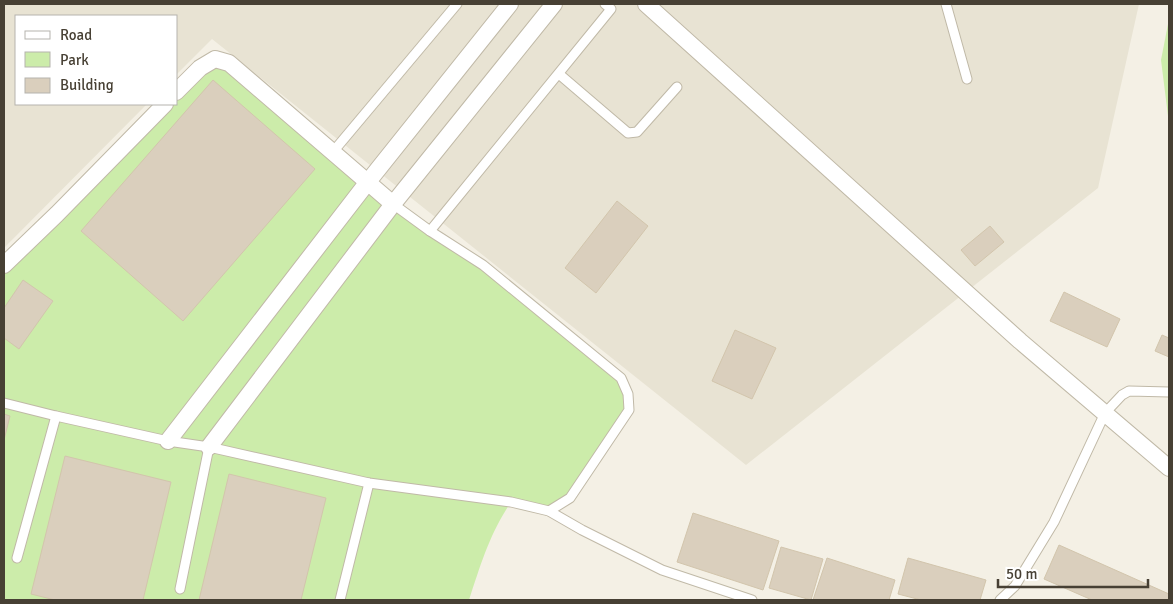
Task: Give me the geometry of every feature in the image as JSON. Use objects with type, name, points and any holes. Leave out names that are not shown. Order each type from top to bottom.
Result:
[{"type":"street","points":[[168,441],[367,183],[510,4]]},
{"type":"street","points":[[209,448],[394,204],[554,4]]},
{"type":"street","points":[[646,4],[1020,341],[1169,468]]},
{"type":"street","points":[[178,90],[200,68],[215,59],[229,63],[367,183],[394,204]]},
{"type":"street","points":[[4,265],[164,105]]},
{"type":"lane","points":[[332,153],[456,4]]},
{"type":"lane","points":[[430,231],[611,9],[605,4]]},
{"type":"lane","points":[[946,4],[967,78]]},
{"type":"lane","points":[[559,74],[628,133],[637,132],[677,87]]},
{"type":"lane","points":[[394,204],[430,231],[483,265],[621,378],[628,394],[629,410],[570,498],[549,511]]},
{"type":"lane","points":[[1000,600],[1015,586],[1054,522],[1105,413],[1122,395],[1130,391],[1169,392]]},
{"type":"lane","points":[[4,403],[168,441],[209,448],[369,483],[511,502],[549,511],[582,530],[662,570],[752,600]]},
{"type":"lane","points":[[17,558],[56,416]]},
{"type":"lane","points":[[180,589],[209,448]]},
{"type":"lane","points":[[340,600],[369,483]]},
{"type":"shaded area","points":[[4,4],[1139,4],[1098,188],[746,465],[212,39],[178,73],[178,15],[15,15],[15,105],[146,105],[4,248]]},
{"type":"green space","points":[[1169,19],[1169,124],[1161,60]]},
{"type":"green space","points":[[215,59],[367,183],[483,265],[621,378],[629,410],[570,498],[549,511],[511,502],[491,538],[469,600],[4,600],[4,265],[164,105],[178,105],[178,90]]},
{"type":"building","points":[[213,80],[315,169],[183,321],[81,231]]},
{"type":"building","points":[[617,201],[648,226],[596,293],[565,268]]},
{"type":"building","points":[[990,226],[1004,242],[975,266],[961,250]]},
{"type":"building","points":[[23,280],[53,301],[19,349],[4,338],[4,308]]},
{"type":"building","points":[[1064,292],[1120,319],[1107,347],[1050,321]]},
{"type":"building","points":[[735,330],[776,348],[752,399],[712,381]]},
{"type":"building","points":[[1162,335],[1169,338],[1169,357],[1155,351]]},
{"type":"building","points":[[4,414],[10,416],[4,440]]},
{"type":"building","points":[[65,456],[171,482],[143,600],[55,600],[31,594]]},
{"type":"building","points":[[229,474],[326,498],[301,600],[199,600]]},
{"type":"building","points":[[693,513],[779,541],[763,590],[677,562]]},
{"type":"building","points":[[1059,545],[1169,594],[1169,600],[1092,600],[1044,579]]},
{"type":"building","points":[[781,547],[823,559],[811,600],[769,588]]},
{"type":"building","points":[[827,558],[895,580],[889,600],[813,600]]},
{"type":"building","points":[[908,558],[986,580],[980,600],[921,600],[898,594]]}]
